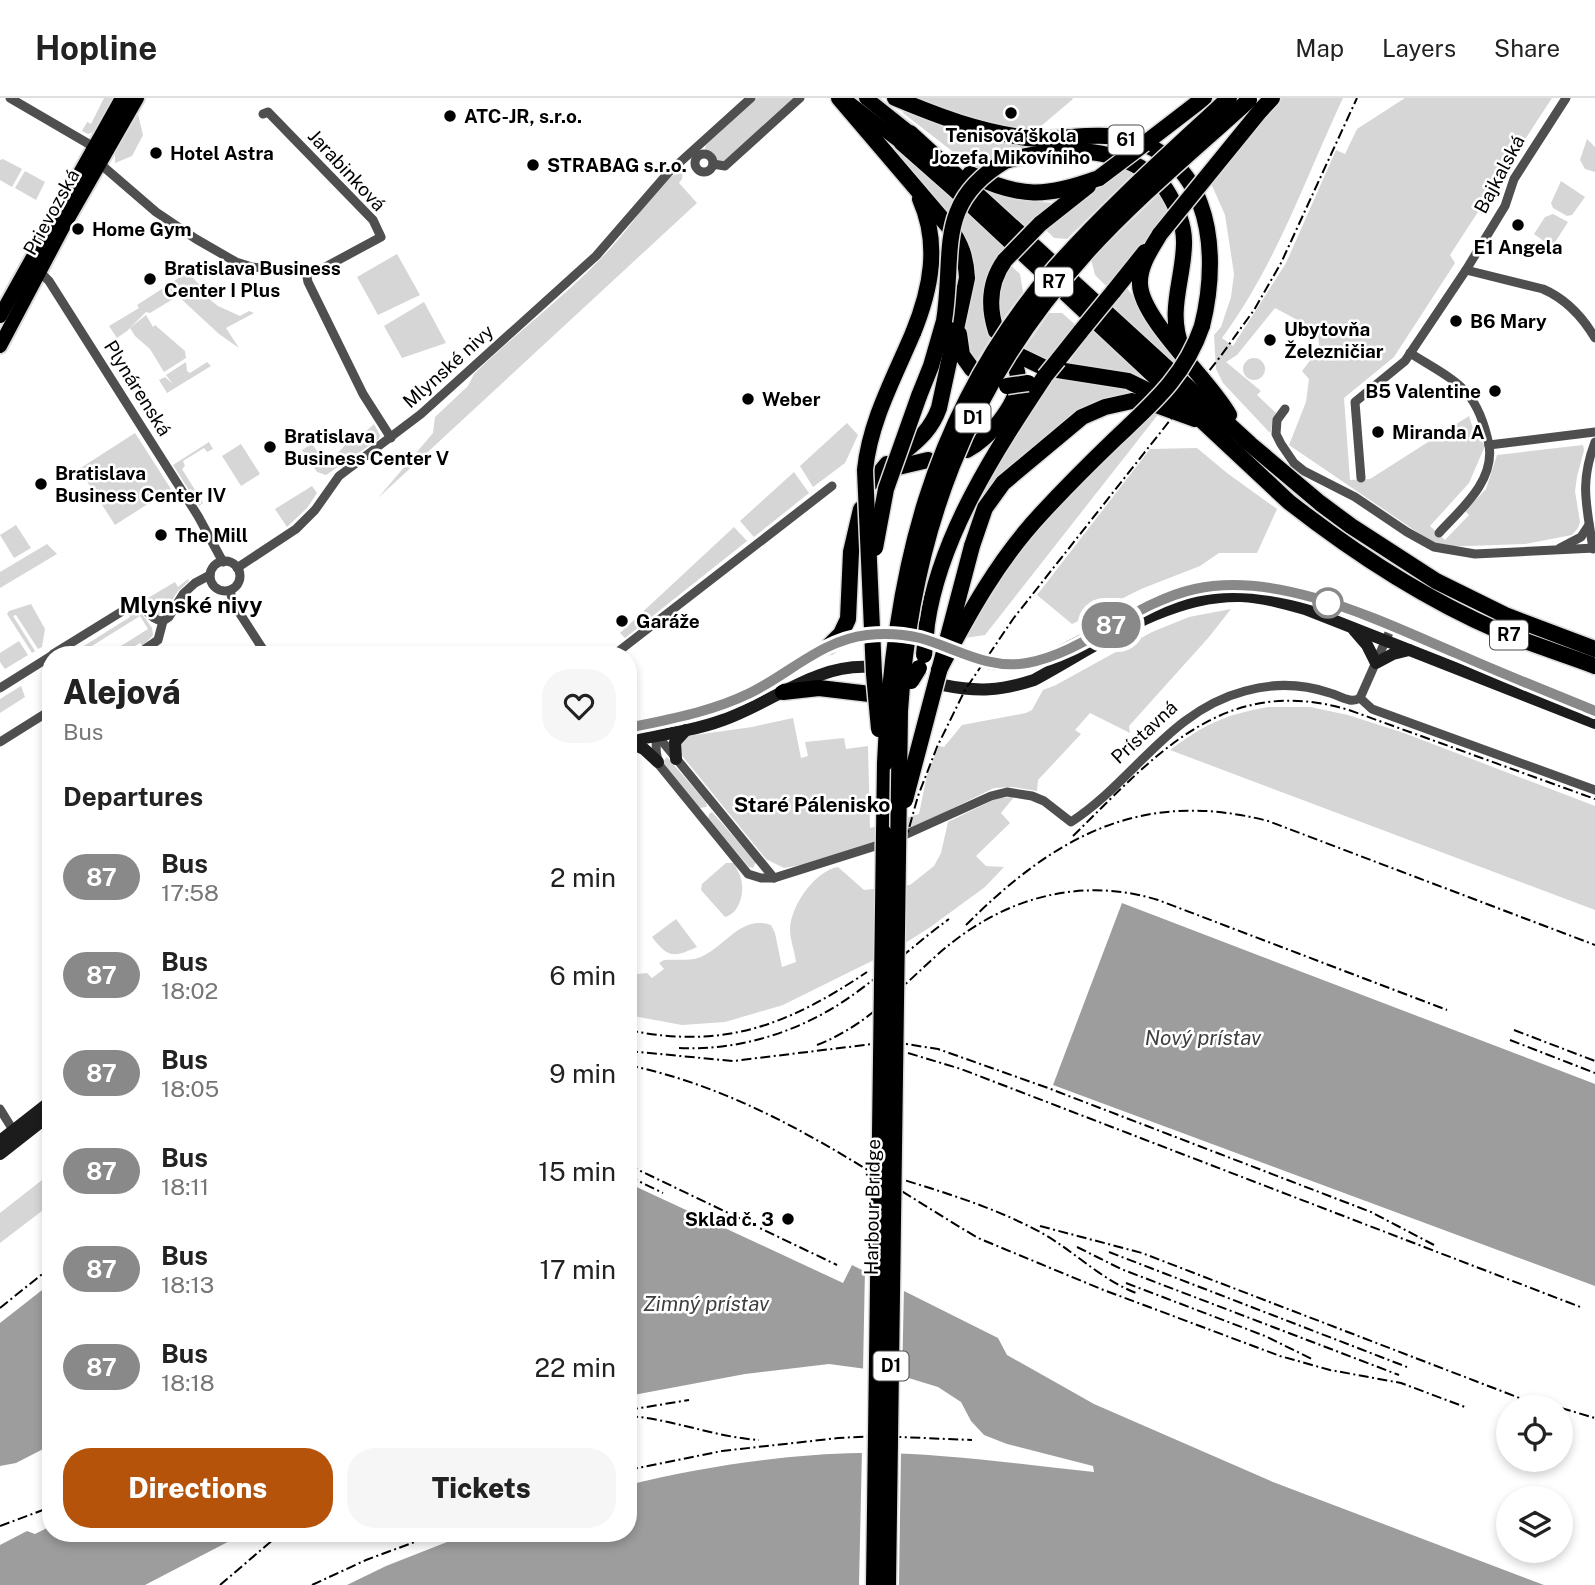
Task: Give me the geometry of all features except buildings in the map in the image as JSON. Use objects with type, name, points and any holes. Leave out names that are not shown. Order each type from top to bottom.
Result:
[{"type":"highway","points":[[840,98],[949,227],[963,251],[967,278],[893,466],[880,512],[870,603]]},
{"type":"highway","name":"61","points":[[895,98],[954,123],[984,131],[1031,138],[1108,136],[1149,148],[1174,164],[1190,184],[1203,208],[1209,233],[1211,281],[1202,326],[1188,359],[1173,383],[1068,485],[1021,537],[986,586],[926,658]]},
{"type":"highway","points":[[996,331],[990,301],[995,279],[1005,260],[1040,224],[1204,98]]},
{"type":"highway","name":"D1","points":[[885,763],[893,647],[908,561],[933,477],[972,388],[1010,328],[1061,261],[1119,200],[1230,98]]},
{"type":"highway","points":[[898,830],[926,658],[933,593],[968,507],[996,451],[1045,376],[1160,234],[1254,103],[1272,98]]},
{"type":"highway","name":"D1","points":[[898,830],[901,700],[912,604],[936,507],[970,424],[1014,345],[1063,279],[1121,218],[1254,103]]},
{"type":"highway","name":"R7","points":[[906,138],[942,160],[1237,432],[1326,508],[1436,581],[1505,615],[1595,649]]},
{"type":"highway","name":"R7","points":[[906,138],[953,188],[1289,502],[1383,568],[1498,630],[1595,666]]},
{"type":"highway","points":[[929,460],[889,468],[919,440],[937,416],[951,323],[951,234],[960,206],[976,181],[1005,161],[1026,155],[1068,150],[1123,158],[1141,168]]},
{"type":"highway","points":[[942,160],[996,185],[1022,192],[1054,192],[1098,178]]},
{"type":"highway","points":[[885,763],[876,710],[864,487],[867,450],[878,412],[928,292],[932,261],[929,230],[915,187]]},
{"type":"highway","points":[[1165,188],[1173,201],[1183,231],[1184,246],[1174,316],[1177,334],[1189,363]]},
{"type":"highway","points":[[1160,234],[1144,264],[1140,285],[1150,310],[1227,411],[1237,432]]},
{"type":"highway","points":[[951,323],[962,355],[972,369]]},
{"type":"highway","points":[[967,450],[987,436],[1014,396],[1018,383],[1016,358],[1045,368],[1128,381],[1204,423]]},
{"type":"highway","points":[[1003,386],[1028,383],[1045,376]]},
{"type":"highway","points":[[926,658],[985,508],[1003,483],[1082,417],[1105,407],[1132,401],[1159,406],[1204,423]]},
{"type":"highway","points":[[829,646],[841,634],[848,619],[851,552],[861,509]]},
{"type":"highway","points":[[783,692],[819,688],[870,694]]},
{"type":"highway","name":"Harbour Bridge","points":[[874,1585],[885,763]]},
{"type":"highway","name":"Harbour Bridge","points":[[888,1585],[898,830]]},
{"type":"main road","name":"Prievozská","points":[[0,316],[122,98]]},
{"type":"main road","name":"Prievozská","points":[[1,341],[137,98]]},
{"type":"main road","points":[[840,98],[906,138]]},
{"type":"main road","points":[[866,98],[906,138]]},
{"type":"main road","points":[[957,652],[996,664],[1026,663],[1046,658],[1162,599],[1193,589],[1246,585],[1289,591],[1328,603],[1392,626],[1595,710]]},
{"type":"main road","points":[[926,658],[971,690],[1003,689],[1034,680],[1175,607],[1210,598],[1243,596],[1273,600],[1305,609],[1595,723]]},
{"type":"main road","points":[[1353,628],[1367,645],[1376,663],[1393,654],[1410,650]]},
{"type":"main road","points":[[637,737],[735,700],[829,646],[848,639],[877,635]]},
{"type":"main road","points":[[637,728],[686,730],[721,721],[805,680],[827,673],[869,667]]},
{"type":"main road","points":[[676,759],[675,742],[686,730]]},
{"type":"main road","points":[[637,745],[658,762]]},
{"type":"main road","points":[[0,1141],[42,1108]]},
{"type":"main road","points":[[0,1154],[42,1121]]},
{"type":"street","points":[[10,98],[94,147],[100,165],[82,169]]},
{"type":"street","name":"Mlynské nivy","points":[[237,568],[292,532],[315,510],[339,476],[429,407],[596,256],[668,173],[751,98]]},
{"type":"street","points":[[713,164],[725,166],[800,98]]},
{"type":"street","name":"Bajkalská","points":[[1361,478],[1356,402],[1405,361],[1466,270],[1505,206],[1514,179],[1566,98]]},
{"type":"street","name":"Jarabinková","points":[[100,165],[156,212],[202,243],[236,262],[265,270],[316,272],[382,237],[373,220],[268,112],[263,114]]},
{"type":"street","points":[[668,173],[698,161],[710,156],[713,164],[710,170],[700,171],[698,161],[703,141]]},
{"type":"street","points":[[684,157],[698,161]]},
{"type":"street","points":[[1466,270],[1555,294],[1571,307],[1595,338]]},
{"type":"street","name":"Plynárenská","points":[[40,272],[65,306],[198,516],[223,562]]},
{"type":"street","points":[[306,272],[308,282],[363,394],[391,438]]},
{"type":"street","points":[[1410,353],[1461,385],[1475,401],[1485,425],[1491,456],[1477,492],[1439,533]]},
{"type":"street","points":[[1285,409],[1277,420],[1276,434],[1287,454],[1304,471],[1338,487],[1434,547],[1475,554],[1594,549],[1584,483],[1595,442]]},
{"type":"street","points":[[1489,445],[1595,432]]},
{"type":"street","points":[[625,646],[832,486]]},
{"type":"street","points":[[1556,551],[1581,537],[1592,526]]},
{"type":"street","points":[[149,646],[158,640],[163,621],[169,617],[187,590],[210,575],[213,567],[223,562],[232,564],[237,568],[239,580],[230,590],[224,591],[216,588],[210,575]]},
{"type":"street","points":[[230,590],[233,603],[261,646]]},
{"type":"street","points":[[66,646],[134,604],[142,607],[152,618],[163,621]]},
{"type":"street","points":[[1360,698],[1392,626]]},
{"type":"street","points":[[0,688],[42,661]]},
{"type":"street","name":"Prístavná","points":[[774,878],[872,849],[998,793],[1039,798],[1071,822],[1092,808],[1180,723],[1201,708],[1233,694],[1260,688],[1295,686],[1332,693],[1352,701],[1360,698],[1372,709],[1595,790]]},
{"type":"street","points":[[0,742],[42,716]]},
{"type":"street","points":[[657,729],[676,759],[774,878]]},
{"type":"street","points":[[657,729],[655,748],[658,762],[748,874],[753,877],[774,878]]},
{"type":"street","points":[[0,1109],[13,1130]]},
{"type":"shaded area","points":[[104,98],[113,98],[94,132],[88,134],[82,131],[87,122],[91,124]]},
{"type":"shaded area","points":[[757,98],[795,98],[723,163],[717,161],[705,149],[706,145]]},
{"type":"shaded area","name":"Tenisová škola Jozefa Mikovíniho","points":[[912,98],[1073,99],[1034,132],[985,121],[986,125]]},
{"type":"shaded area","points":[[1277,98],[1343,98],[1274,251],[1222,338],[1233,346],[1286,263],[1336,150],[1345,154],[1357,129],[1405,98],[1552,98],[1450,255],[1455,263],[1394,357],[1344,398],[1350,480],[1370,479],[1469,416],[1473,428],[1485,446],[1469,483],[1430,526],[1445,540],[1469,515],[1465,511],[1486,489],[1497,455],[1583,445],[1575,491],[1580,522],[1572,535],[1525,544],[1439,547],[1289,445],[1306,402],[1309,379],[1302,371],[1319,349],[1318,331],[1275,308],[1237,355],[1226,362],[1261,391],[1257,395],[1276,413],[1270,433],[1223,383],[1216,369],[1214,335],[1221,327],[1231,297],[1234,274],[1225,215],[1210,181]]},
{"type":"shaded area","points":[[904,110],[959,133],[1037,146],[1007,154],[979,169],[903,113]]},
{"type":"shaded area","points":[[138,114],[143,135],[132,156],[115,163],[115,154]]},
{"type":"shaded area","points":[[861,119],[907,153],[1007,245],[992,265],[985,288],[992,336],[974,365],[964,336],[972,260]]},
{"type":"shaded area","points":[[1587,139],[1595,147],[1595,172],[1585,169],[1580,160]]},
{"type":"shaded area","points":[[0,160],[22,169],[12,187],[0,180]]},
{"type":"shaded area","points":[[1123,167],[1135,172],[1067,239],[1054,238],[1044,228]]},
{"type":"shaded area","points":[[25,171],[45,182],[36,200],[15,188]]},
{"type":"shaded area","points":[[683,172],[679,183],[697,203],[378,498],[433,433],[435,417],[468,386],[474,374],[614,245],[667,179]]},
{"type":"shaded area","points":[[1561,181],[1585,197],[1572,215],[1567,216],[1553,208],[1551,203]]},
{"type":"shaded area","points":[[985,190],[1028,201],[1053,203],[1023,228]]},
{"type":"shaded area","points":[[1161,192],[1173,211],[1108,288],[1095,275],[1091,259]]},
{"type":"shaded area","points":[[1553,214],[1568,222],[1552,247],[1534,234],[1545,217]]},
{"type":"shaded area","points":[[397,254],[420,295],[378,315],[357,277]]},
{"type":"shaded area","points":[[1008,263],[1020,274],[1023,292],[998,326],[994,304]]},
{"type":"shaded area","points":[[188,272],[202,288],[199,291],[218,306],[240,316],[249,311],[254,313],[226,328],[239,348],[219,334],[178,296],[150,313],[146,312],[117,338],[109,326]]},
{"type":"shaded area","points":[[1126,287],[1180,356],[1175,366],[1109,308]]},
{"type":"shaded area","points":[[424,302],[446,343],[402,358],[384,326]]},
{"type":"shaded area","points":[[1049,313],[1062,313],[1078,327],[1044,364],[1021,353]]},
{"type":"shaded area","points":[[146,315],[153,327],[155,325],[185,351],[186,358],[164,372],[150,349],[130,328]]},
{"type":"shaded area","points":[[1094,326],[1156,382],[1152,386],[1111,371],[1068,364]]},
{"type":"shaded area","points":[[1254,358],[1262,361],[1265,369],[1262,377],[1254,380],[1246,377],[1243,369],[1246,361]]},
{"type":"shaded area","points":[[186,362],[187,371],[190,373],[207,362],[211,366],[167,393],[159,380],[165,377],[173,384],[166,375]]},
{"type":"shaded area","points":[[1054,377],[1138,393],[1107,397],[1075,414],[983,498],[979,496],[1004,451]]},
{"type":"shaded area","points":[[1155,412],[1160,412],[985,635],[965,638],[1016,556],[1046,519]]},
{"type":"shaded area","points":[[847,423],[858,435],[845,463],[813,487],[800,466]]},
{"type":"shaded area","points":[[374,424],[380,435],[379,439],[326,475],[317,472],[302,450],[312,444],[325,462],[339,452],[358,431],[362,435]]},
{"type":"shaded area","points":[[135,433],[171,489],[115,525],[79,469]]},
{"type":"shaded area","points":[[209,442],[213,449],[207,452],[204,448],[183,461],[185,466],[182,469],[203,503],[199,506],[173,465]]},
{"type":"shaded area","points":[[241,444],[260,474],[241,486],[222,456]]},
{"type":"shaded area","points":[[1197,448],[1277,509],[1257,553],[1219,553],[1200,566],[1141,589],[1072,624],[1037,595],[1150,449]]},
{"type":"shaded area","points":[[794,472],[809,493],[754,537],[740,521]]},
{"type":"shaded area","points":[[312,486],[317,493],[307,508],[287,527],[275,509]]},
{"type":"shaded area","points":[[16,525],[31,548],[14,558],[0,535]]},
{"type":"shaded area","points":[[734,527],[747,541],[625,638],[620,633]]},
{"type":"shaded area","points":[[47,544],[57,554],[0,588],[0,572]]},
{"type":"shaded area","points":[[188,579],[163,614],[158,616],[149,609],[148,598],[175,582],[178,587]]},
{"type":"shaded area","points":[[31,604],[45,629],[42,647],[38,649],[16,615],[13,616],[35,651],[32,653],[7,614]]},
{"type":"shaded area","points":[[133,609],[140,611],[152,628],[153,635],[143,646],[140,643],[135,646],[121,646],[148,629],[140,616],[92,646],[84,646],[130,617],[127,612]]},
{"type":"shaded area","points":[[1231,609],[1129,726],[1130,733],[1090,713],[1075,730],[1081,734],[1038,780],[1037,791],[1013,787],[994,788],[921,824],[868,846],[812,863],[784,868],[766,859],[679,752],[681,742],[688,736],[793,718],[801,758],[808,756],[805,742],[844,738],[846,749],[868,746],[870,828],[919,814],[927,775],[939,746],[944,747],[962,725],[1026,713],[1032,710],[1043,690],[1152,632],[1189,617]]},
{"type":"shaded area","points":[[19,641],[28,655],[5,669],[0,662],[0,653]]},
{"type":"shaded area","points":[[21,686],[25,697],[0,713],[0,699]]},
{"type":"shaded area","points":[[1268,707],[1310,707],[1348,715],[1404,733],[1595,806],[1595,910],[1170,750],[1216,722],[1239,713]]},
{"type":"shaded area","points":[[667,757],[706,802],[707,807],[699,808],[662,763]]},
{"type":"shaded area","points":[[1014,797],[1001,813],[1010,823],[976,856],[986,866],[1004,867],[985,887],[894,950],[783,1005],[725,1022],[682,1025],[637,1017],[637,974],[647,973],[652,978],[664,969],[659,963],[664,960],[698,958],[741,928],[760,923],[771,925],[775,933],[782,967],[796,962],[790,933],[791,920],[806,890],[821,875],[838,867],[864,890],[910,885],[934,866],[941,853],[948,822],[997,798]]},
{"type":"shaded area","points":[[712,812],[756,862],[753,868],[749,867],[708,819]]},
{"type":"shaded area","points":[[726,863],[734,863],[742,890],[740,902],[734,912],[725,917],[701,890],[702,884]]},
{"type":"shaded area","points":[[676,919],[697,947],[671,954],[662,949],[652,937]]},
{"type":"shaded area","points":[[42,1180],[42,1211],[0,1243],[0,1213]]},
{"type":"water","name":"Nový prístav","points":[[1122,903],[1595,1084],[1595,1286],[1053,1085]]},
{"type":"water","name":"Zimný prístav","points":[[637,1187],[843,1283],[852,1265],[998,1338],[1007,1355],[1094,1404],[1273,1482],[1544,1585],[347,1585],[447,1542],[637,1542],[637,1483],[743,1463],[832,1454],[889,1453],[977,1459],[1094,1472],[1093,1466],[1007,1444],[984,1435],[971,1421],[961,1402],[938,1387],[889,1372],[829,1364],[745,1374],[637,1394]]},
{"type":"water","points":[[42,1290],[42,1450],[16,1463],[0,1466],[0,1323]]},
{"type":"water","points":[[42,1530],[42,1542],[228,1542],[145,1585],[0,1585],[0,1545],[27,1531],[35,1534]]},
{"type":"pier","points":[[865,1268],[904,1287],[902,1380],[863,1372]]},
{"type":"pier","points":[[862,1449],[901,1451],[899,1585],[859,1585]]},
{"type":"railway","points":[[886,1585],[894,908],[897,871],[918,796],[937,747],[965,690],[1013,619],[1254,310],[1281,263],[1357,98]]},
{"type":"railway","points":[[1073,836],[1163,751],[1194,729],[1228,712],[1264,703],[1304,701],[1349,710],[1595,799]]},
{"type":"railway","points":[[966,925],[1032,867],[1067,845],[1102,828],[1140,816],[1180,811],[1222,812],[1268,821],[1595,945]]},
{"type":"railway","points":[[817,1045],[851,1028],[866,1017],[960,936],[985,920],[1040,898],[1098,890],[1158,900],[1447,1010]]},
{"type":"railway","points":[[679,1048],[721,1047],[741,1043],[782,1032],[820,1015],[881,974],[949,919]]},
{"type":"railway","points":[[637,1031],[695,1037],[754,1028],[810,1006],[867,972]]},
{"type":"railway","points":[[1514,1030],[1595,1061]]},
{"type":"railway","points":[[1510,1040],[1595,1073]]},
{"type":"railway","points":[[637,1052],[733,1061],[873,1044],[906,1044],[938,1049],[1048,1088],[1371,1212],[1434,1245]]},
{"type":"railway","points":[[908,1053],[961,1069],[1583,1308]]},
{"type":"railway","points":[[637,1067],[677,1078],[768,1114],[811,1136],[978,1238],[1101,1289],[1280,1356],[1330,1370],[1401,1383],[1465,1407]]},
{"type":"railway","points":[[637,1169],[837,1265]]},
{"type":"railway","points":[[888,1175],[965,1200],[1022,1223],[1052,1239],[1110,1280],[1136,1293]]},
{"type":"railway","points":[[637,1180],[663,1193]]},
{"type":"railway","points":[[1040,1226],[1142,1253],[1512,1395]]},
{"type":"railway","points":[[1077,1247],[1121,1269],[1399,1375]]},
{"type":"railway","points":[[1109,1252],[1407,1367]]},
{"type":"railway","points":[[0,1308],[42,1274]]},
{"type":"railway","points":[[1126,1283],[1265,1336],[1314,1360]]},
{"type":"railway","points":[[637,1409],[689,1400]]},
{"type":"railway","points":[[1573,1412],[1595,1418]]},
{"type":"railway","points":[[637,1417],[759,1440]]},
{"type":"railway","points":[[637,1468],[722,1451],[838,1438],[875,1436],[972,1440]]},
{"type":"railway","points":[[0,1526],[42,1510]]},
{"type":"railway","points":[[220,1585],[270,1542]]},
{"type":"railway","points":[[312,1585],[366,1560],[415,1542]]},
{"type":"bus line","name":"87","points":[[637,726],[723,705],[753,691],[809,656],[848,639],[883,634],[914,637],[987,663],[1026,663],[1067,649],[1177,593],[1228,584],[1289,591],[1328,603],[1392,626],[1595,711]]},
{"type":"place","name":"Tenisová škola Jozefa Mikovíniho","points":[[1011,113]]},
{"type":"place","name":"ATC-JR, s.r.o.","points":[[450,116]]},
{"type":"place","name":"Hotel Astra","points":[[156,153]]},
{"type":"place","name":"STRABAG s.r.o.","points":[[533,165]]},
{"type":"place","name":"E1 Angela","points":[[1518,225]]},
{"type":"place","name":"Home Gym","points":[[78,229]]},
{"type":"place","name":"Bratislava Business Center I Plus","points":[[150,279]]},
{"type":"place","name":"B6 Mary","points":[[1456,321]]},
{"type":"place","name":"Ubytovňa Železničiar","points":[[1270,340]]},
{"type":"place","name":"B5 Valentine","points":[[1495,391]]},
{"type":"place","name":"Weber","points":[[748,399]]},
{"type":"place","name":"Miranda A","points":[[1378,432]]},
{"type":"place","name":"Bratislava Business Center V","points":[[270,447]]},
{"type":"place","name":"Bratislava Business Center IV","points":[[41,484]]},
{"type":"place","name":"The Mill","points":[[161,535]]},
{"type":"place","name":"Garáže","points":[[622,621]]},
{"type":"place","name":"Sklad č. 3","points":[[788,1219]]},
{"type":"district","name":"Mlynské nivy","points":[[191,605]]},
{"type":"district","name":"Staré Pálenisko","points":[[812,805]]}]
